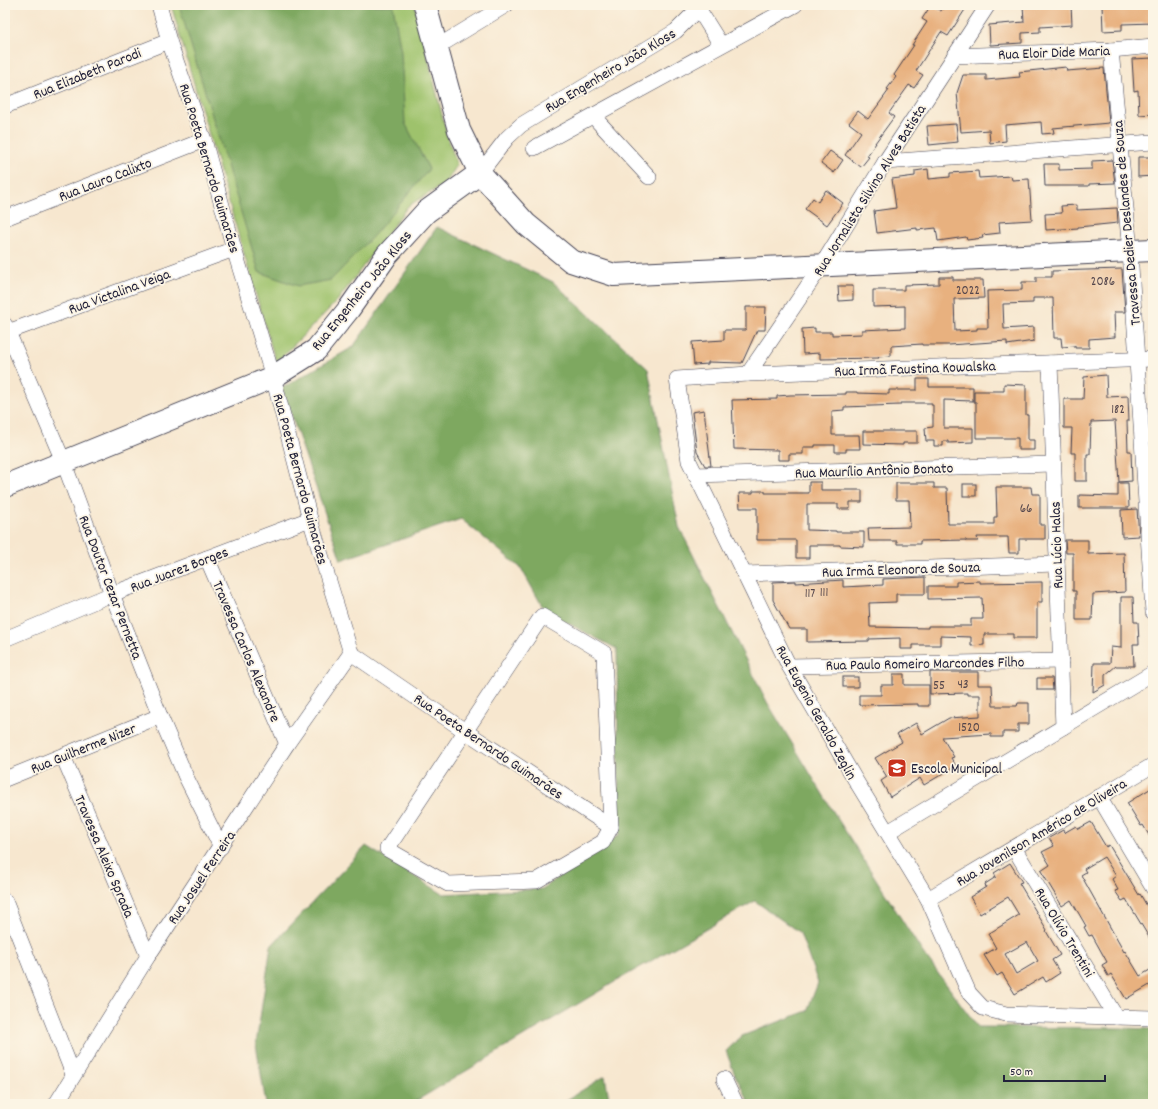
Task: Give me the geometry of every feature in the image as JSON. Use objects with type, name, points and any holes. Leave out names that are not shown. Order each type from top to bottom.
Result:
[{"type":"street","name":"Rua Poeta Bernardo Guimarães","points":[[160,5],[170,40],[204,140],[234,249],[273,377],[310,519],[351,653],[465,731],[611,827]]},
{"type":"street","points":[[425,5],[438,47],[459,130],[480,173],[526,224],[571,261],[614,275],[1153,250]]},
{"type":"street","points":[[438,47],[506,5]]},
{"type":"street","name":"Rua Engenheiro João Kloss","points":[[534,148],[795,5]]},
{"type":"street","name":"Rua Jornalista Silvino Alves Batista","points":[[748,374],[822,265],[885,162],[988,5]]},
{"type":"street","name":"Rua Engenheiro João Kloss","points":[[5,486],[273,377],[316,350],[349,309],[387,254],[426,212],[480,173],[507,138],[521,125],[676,31],[699,6],[721,45]]},
{"type":"street","name":"Rua Elizabeth Parodi","points":[[5,106],[170,40]]},
{"type":"street","name":"Rua Eloir Dide Maria","points":[[954,56],[1112,50],[1153,46]]},
{"type":"street","name":"Travessa Dedier Deslandes de Souza","points":[[1112,50],[1130,251],[1153,612]]},
{"type":"street","points":[[593,116],[649,177]]},
{"type":"street","name":"Rua Lauro Calixto","points":[[5,218],[204,140]]},
{"type":"street","points":[[885,162],[1153,142]]},
{"type":"street","name":"Rua Victalina Veiga","points":[[6,330],[234,249]]},
{"type":"street","name":"Rua Doutor Cezar Pernetta","points":[[6,330],[64,462],[112,594],[160,716],[186,777],[221,847]]},
{"type":"street","name":"Rua Irmã Faustina Kowalska","points":[[677,379],[748,374],[1153,359]]},
{"type":"street","name":"Rua Lúcio Halas","points":[[1050,363],[1063,727]]},
{"type":"street","name":"Rua Eugenio Geraldo Zeglin","points":[[677,379],[688,461],[789,666],[856,781],[928,899],[969,993],[983,1008],[1006,1014],[1153,1018]]},
{"type":"street","name":"Rua Maurílio Antônio Bonato","points":[[695,475],[1053,464]]},
{"type":"street","name":"Rua Juarez Borges","points":[[5,639],[112,594],[310,519]]},
{"type":"street","name":"Travessa Carlos Alexandre","points":[[207,558],[287,744]]},
{"type":"street","name":"Rua Irmã Eleonora de Souza","points":[[744,574],[1057,564]]},
{"type":"street","points":[[542,616],[604,653],[611,827],[603,842],[536,881],[448,884],[387,849],[465,731],[542,616]]},
{"type":"street","name":"Rua Josuel Ferreira","points":[[56,1104],[73,1074],[148,956],[221,847],[287,744],[351,653]]},
{"type":"street","name":"Rua Paulo Romeiro Marcondes Filho","points":[[789,666],[1061,661]]},
{"type":"street","points":[[888,832],[1153,673]]},
{"type":"street","name":"Rua Guilherme Nizer","points":[[5,779],[160,716]]},
{"type":"street","name":"Travessa Aleixo Sprada","points":[[63,756],[148,956]]},
{"type":"street","name":"Rua Jovenilson Américo de Oliveira","points":[[928,899],[1153,765]]},
{"type":"street","points":[[1099,797],[1153,888]]},
{"type":"street","name":"Rua Olívio Trentini","points":[[1014,848],[1116,1017]]},
{"type":"street","points":[[6,907],[73,1074]]},
{"type":"street","points":[[724,1079],[736,1104]]},
{"type":"green space","points":[[171,5],[415,5],[447,135],[457,165],[446,183],[408,206],[338,300],[276,363]]},
{"type":"green space","points":[[179,5],[393,5],[401,52],[405,123],[429,169],[375,234],[331,280],[298,286],[259,272]]},
{"type":"green space","points":[[437,227],[553,282],[648,369],[679,527],[767,702],[839,821],[923,953],[978,1027],[1153,1029],[1153,1104],[1134,1104],[1135,1100],[1093,1104],[750,1104],[735,1075],[726,1051],[742,1036],[807,1011],[818,983],[800,933],[755,901],[618,980],[411,1104],[266,1104],[256,1044],[271,946],[366,846],[443,894],[542,889],[619,835],[617,649],[545,611],[521,568],[461,519],[341,560],[282,388],[353,347]]},
{"type":"green space","points":[[605,1076],[610,1104],[560,1104]]},
{"type":"building","points":[[931,5],[941,11],[945,5],[968,5],[948,36],[941,32],[916,71],[923,75],[914,88],[909,85],[889,113],[894,117],[875,143],[867,156],[869,157],[861,167],[845,155],[861,132],[849,123],[858,111],[868,119],[889,90],[887,89],[896,77],[894,75],[927,22],[922,19]]},
{"type":"building","points":[[1023,5],[1071,5],[1072,25],[1040,27],[1040,32],[1022,33],[1022,43],[990,45],[989,25],[1024,22]]},
{"type":"building","points":[[1102,5],[1153,5],[1153,23],[1122,24],[1122,30],[1103,31]]},
{"type":"building","points":[[1153,58],[1153,114],[1139,115],[1138,90],[1134,91],[1132,59]]},
{"type":"building","points":[[1066,67],[1067,71],[1104,68],[1109,123],[1053,128],[1054,133],[1042,134],[1041,122],[1005,125],[1006,141],[990,143],[989,130],[961,132],[957,93],[963,75],[986,75],[986,80],[1020,77],[1019,72]]},
{"type":"building","points":[[956,124],[958,142],[929,145],[927,126]]},
{"type":"building","points":[[830,151],[843,160],[834,173],[821,163]]},
{"type":"building","points":[[1138,157],[1153,157],[1153,176],[1138,177]]},
{"type":"building","points":[[1112,160],[1115,183],[1089,184],[1089,186],[1045,186],[1044,164],[1059,164],[1059,170],[1092,169],[1092,161]]},
{"type":"building","points":[[928,169],[929,179],[950,177],[950,173],[978,171],[979,178],[1011,176],[1012,180],[1029,179],[1032,220],[999,222],[1000,233],[982,235],[983,238],[967,240],[966,237],[938,241],[936,228],[917,230],[917,228],[877,233],[874,211],[896,208],[892,179],[915,176],[915,171]]},
{"type":"building","points":[[826,190],[843,203],[827,225],[805,209],[813,198],[818,202]]},
{"type":"building","points":[[1077,205],[1077,210],[1117,208],[1118,223],[1046,230],[1045,214],[1062,213],[1061,206]]},
{"type":"building","points":[[1122,269],[1125,312],[1114,312],[1115,337],[1089,339],[1089,348],[1075,348],[1075,346],[1062,347],[1061,338],[1054,338],[1053,298],[1033,298],[1033,303],[1003,304],[1004,329],[1034,327],[1034,341],[1007,345],[1007,341],[949,345],[922,344],[891,346],[891,356],[878,357],[879,358],[820,359],[820,353],[803,354],[802,329],[815,328],[815,332],[832,332],[832,335],[862,334],[862,330],[905,328],[905,306],[873,307],[873,290],[904,290],[904,285],[939,284],[939,277],[953,277],[953,280],[983,280],[984,298],[954,299],[955,331],[977,330],[977,328],[988,328],[987,291],[1022,290],[1022,282],[1036,282],[1036,277],[1052,277],[1052,271]]},
{"type":"building","points":[[838,286],[853,286],[853,300],[839,301]]},
{"type":"building","points":[[746,307],[766,307],[765,330],[757,330],[742,363],[708,362],[708,364],[694,365],[692,342],[724,340],[724,330],[746,330]]},
{"type":"building","points":[[1106,375],[1107,397],[1128,396],[1128,451],[1131,451],[1132,481],[1119,482],[1115,421],[1091,422],[1090,454],[1087,454],[1087,481],[1075,481],[1075,453],[1071,453],[1072,428],[1064,428],[1064,399],[1083,399],[1084,377]]},
{"type":"building","points":[[917,379],[929,379],[929,387],[973,387],[973,401],[944,400],[944,428],[973,428],[973,442],[948,443],[948,441],[943,441],[943,446],[934,446],[934,441],[926,441],[925,428],[933,427],[933,405],[931,405],[931,403],[900,403],[900,405],[844,407],[844,410],[832,411],[832,435],[859,435],[860,449],[846,449],[846,452],[835,452],[835,445],[815,445],[815,447],[803,447],[803,454],[789,454],[789,460],[778,460],[778,450],[734,449],[732,400],[777,399],[777,396],[846,394],[846,392],[889,394],[889,390],[917,390]]},
{"type":"building","points":[[1004,384],[1026,385],[1028,440],[1034,440],[1034,450],[1018,450],[1018,438],[976,438],[976,402],[974,402],[974,391],[1004,391]]},
{"type":"building","points":[[704,410],[711,466],[705,466],[697,452],[692,412]]},
{"type":"building","points":[[863,431],[917,431],[917,443],[903,443],[903,445],[863,444]]},
{"type":"building","points":[[809,482],[821,482],[821,490],[862,490],[862,502],[850,502],[850,509],[838,509],[838,504],[807,504],[807,530],[864,532],[864,547],[809,545],[809,558],[796,558],[796,540],[757,540],[757,508],[740,508],[739,493],[765,491],[765,493],[809,493]]},
{"type":"building","points":[[896,483],[934,483],[934,488],[947,488],[948,524],[994,524],[994,517],[997,517],[996,487],[1031,487],[1032,494],[1040,494],[1040,525],[1045,525],[1045,539],[1019,539],[1019,553],[1009,553],[1008,537],[977,537],[978,541],[920,541],[920,544],[897,544],[897,541],[869,541],[868,528],[910,527],[909,500],[896,500]]},
{"type":"building","points":[[1118,483],[1128,483],[1129,508],[1079,508],[1079,495],[1118,496]]},
{"type":"building","points":[[963,484],[976,484],[976,496],[963,496]]},
{"type":"building","points":[[1137,509],[1139,536],[1122,537],[1121,510]]},
{"type":"building","points":[[1065,540],[1088,540],[1088,554],[1124,553],[1125,592],[1093,594],[1092,620],[1076,620],[1076,591],[1073,591],[1073,553],[1066,553]]},
{"type":"building","points":[[925,577],[925,594],[896,594],[896,602],[869,603],[870,627],[928,628],[928,626],[971,626],[971,619],[983,619],[982,598],[928,599],[928,586],[956,586],[956,582],[980,581],[980,583],[1042,582],[1042,602],[1037,602],[1037,638],[1013,638],[1013,634],[984,634],[984,645],[971,646],[971,637],[940,636],[940,645],[913,645],[913,649],[900,649],[900,638],[869,639],[869,641],[807,642],[807,629],[789,629],[773,600],[773,582],[796,581],[796,583],[843,580],[843,587],[883,585],[883,579]]},
{"type":"building","points":[[1121,597],[1133,597],[1134,622],[1138,622],[1139,644],[1133,644],[1134,666],[1116,666],[1105,675],[1105,685],[1093,692],[1094,663],[1110,663],[1111,647],[1121,648]]},
{"type":"building","points":[[930,672],[978,672],[978,685],[992,685],[993,706],[1017,706],[1018,703],[1029,703],[1029,724],[1018,724],[1018,732],[1003,732],[1003,737],[991,737],[991,734],[942,737],[954,757],[951,758],[956,766],[924,785],[920,778],[890,797],[881,781],[887,777],[875,758],[902,742],[897,734],[916,723],[922,734],[949,718],[980,716],[980,695],[967,695],[967,693],[930,694]]},
{"type":"building","points":[[893,674],[904,674],[904,685],[929,685],[929,706],[918,706],[918,704],[859,705],[859,695],[881,695],[881,685],[893,685]]},
{"type":"building","points":[[843,677],[858,677],[858,687],[843,687]]},
{"type":"building","points":[[1037,678],[1052,678],[1053,690],[1037,690]]},
{"type":"building","points":[[1153,787],[1153,842],[1127,803]]},
{"type":"building","points":[[1091,822],[1106,847],[1109,845],[1147,906],[1153,902],[1153,944],[1126,899],[1122,901],[1115,891],[1118,890],[1112,879],[1116,876],[1104,857],[1084,869],[1086,872],[1081,875],[1124,952],[1125,951],[1140,976],[1153,968],[1153,983],[1126,999],[1111,974],[1108,976],[1102,965],[1107,962],[1092,935],[1089,936],[1084,927],[1086,926],[1071,900],[1062,906],[1041,871],[1050,865],[1042,852],[1054,846],[1049,838],[1063,830],[1064,833],[1076,826],[1078,829]]},
{"type":"building","points":[[1010,863],[1022,882],[1019,883],[1060,955],[1052,960],[1060,973],[1046,982],[1043,977],[1015,994],[1002,973],[997,976],[984,955],[996,948],[988,934],[1019,915],[1008,897],[980,914],[970,897],[986,887],[985,884],[996,877],[994,873]],"holes":[[[1027,942],[1038,961],[1016,974],[1005,954]]]},
{"type":"place","name":"Escola Municipal","points":[[897,768]]}]
